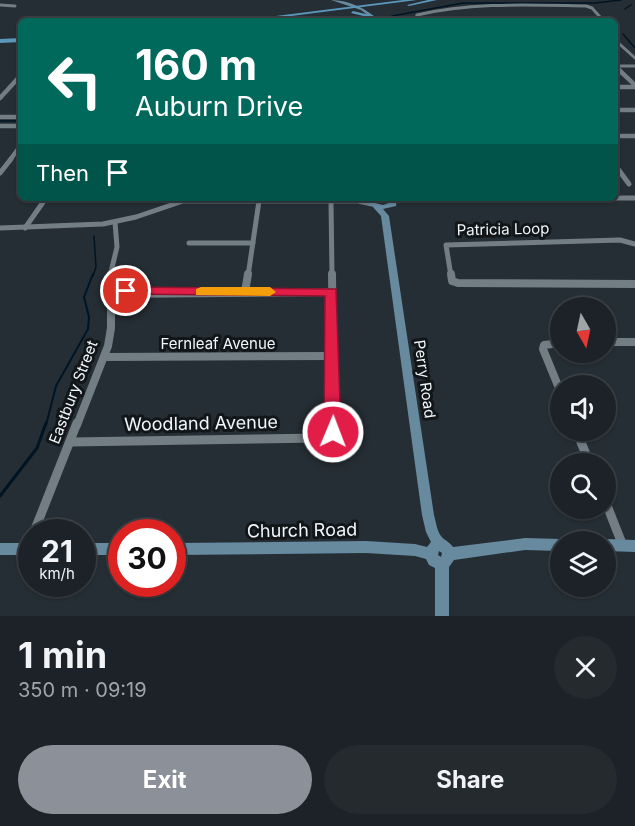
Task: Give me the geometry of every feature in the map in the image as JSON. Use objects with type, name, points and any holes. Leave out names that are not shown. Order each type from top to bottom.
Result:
[{"type":"main road","points":[[333,0],[377,6]]},
{"type":"main road","points":[[343,0],[365,9],[377,18]]},
{"type":"main road","points":[[299,18],[350,12],[416,0]]},
{"type":"main road","points":[[277,18],[391,7],[434,0]]},
{"type":"main road","points":[[323,12],[347,7],[350,3]]},
{"type":"main road","points":[[377,18],[391,7]]},
{"type":"main road","points":[[350,12],[377,18]]},
{"type":"main road","points":[[0,39],[18,38]]},
{"type":"main road","points":[[372,201],[394,201]]},
{"type":"main road","points":[[372,201],[385,216],[394,201]]},
{"type":"main road","name":"Perry Road","points":[[385,216],[428,515],[440,554],[442,616]]},
{"type":"main road","name":"Church Road","points":[[186,549],[366,547],[440,554],[525,544],[550,545]]},
{"type":"main road","points":[[0,549],[18,547]]},
{"type":"street","points":[[0,5],[15,6]]},
{"type":"street","points":[[420,18],[446,7],[483,5],[580,6],[592,9],[598,18]]},
{"type":"street","points":[[618,43],[635,58]]},
{"type":"street","points":[[618,48],[622,47]]},
{"type":"street","points":[[618,66],[635,66]]},
{"type":"street","points":[[618,69],[634,86]]},
{"type":"street","points":[[0,98],[18,78]]},
{"type":"street","points":[[618,87],[634,86]]},
{"type":"street","points":[[618,110],[635,110]]},
{"type":"street","points":[[0,117],[18,117]]},
{"type":"street","points":[[0,126],[18,126]]},
{"type":"street","points":[[618,136],[635,136]]},
{"type":"street","points":[[0,173],[18,149]]},
{"type":"street","points":[[618,169],[629,184]]},
{"type":"street","points":[[618,198],[635,198]]},
{"type":"street","points":[[25,228],[44,201]]},
{"type":"street","points":[[0,228],[86,226],[116,222],[179,202],[207,201]]},
{"type":"street","points":[[245,292],[259,201]]},
{"type":"street","points":[[333,356],[331,201],[372,201]]},
{"type":"street","name":"Eastbury Street","points":[[39,519],[104,357],[113,319],[110,277],[119,249],[116,222]]},
{"type":"street","name":"Patricia Loop","points":[[635,244],[620,240],[452,243],[446,245],[445,249],[452,281],[458,283],[635,284]]},
{"type":"street","points":[[189,243],[253,243]]},
{"type":"street","points":[[111,294],[126,291],[332,292]]},
{"type":"street","points":[[616,343],[634,344]]},
{"type":"street","points":[[550,344],[544,345],[550,362]]},
{"type":"street","name":"Fernleaf Avenue","points":[[104,357],[333,356]]},
{"type":"street","name":"Woodland Avenue","points":[[71,442],[321,438],[330,435],[334,428],[333,356]]},
{"type":"street","points":[[615,519],[629,546]]},
{"type":"waterway","points":[[392,16],[463,3],[595,3],[621,0]]},
{"type":"waterway","points":[[625,9],[631,5]]},
{"type":"waterway","points":[[623,34],[635,48]]},
{"type":"waterway","points":[[0,121],[18,121]]},
{"type":"waterway","points":[[93,276],[96,267],[94,236]]},
{"type":"waterway","points":[[46,425],[56,386],[88,329],[89,317],[84,297],[93,274]]},
{"type":"waterway","points":[[0,496],[37,448],[46,423]]},
{"type":"slow traffic","points":[[201,292],[270,292]]},
{"type":"route","points":[[126,291],[332,292],[333,432]]}]
